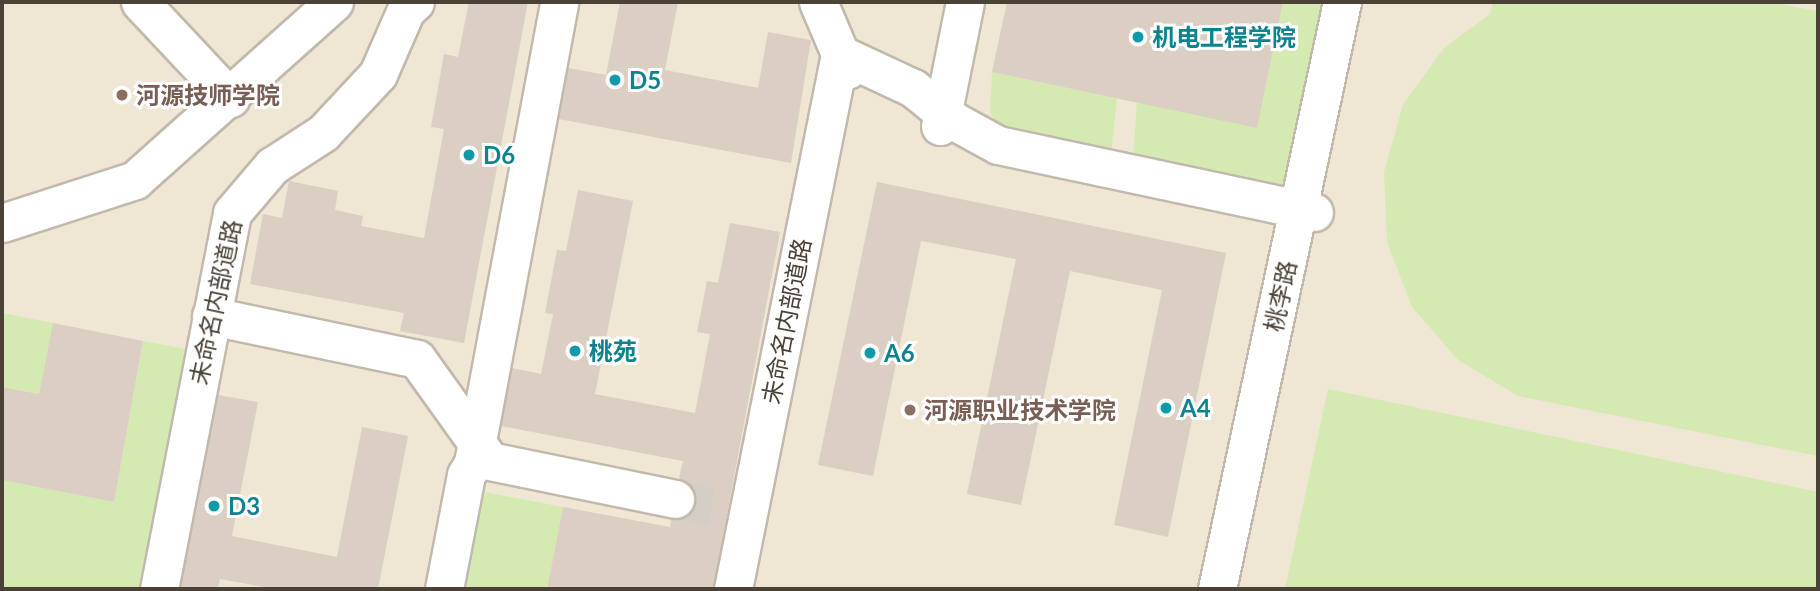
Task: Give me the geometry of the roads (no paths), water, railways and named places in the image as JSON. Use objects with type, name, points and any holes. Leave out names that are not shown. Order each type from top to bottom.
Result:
[{"type":"street","points":[[140,2],[223,91]]},
{"type":"street","points":[[2,223],[135,180],[307,2]]},
{"type":"street","points":[[2,204],[122,165],[223,91],[334,2]]},
{"type":"street","name":"未命名内部道路","points":[[159,589],[232,213],[272,166],[323,133],[378,75],[406,10],[415,2]]},
{"type":"street","points":[[444,589],[543,2]]},
{"type":"street","points":[[467,449],[559,2]]},
{"type":"street","points":[[818,2],[844,62],[941,119],[998,145],[1304,217]]},
{"type":"street","points":[[941,119],[965,2]]},
{"type":"street","name":"桃李路","points":[[1235,589],[1342,2]]},
{"type":"street","name":"桃李路","points":[[1217,589],[1357,2]]},
{"type":"street","name":"未命名内部道路","points":[[733,589],[742,521],[844,62]]},
{"type":"street","points":[[209,325],[417,359],[483,476],[674,507]]},
{"type":"street","name":"未命名内部道路","points":[[742,521],[744,589]]},
{"type":"tunnel","points":[[675,499],[725,509]]},
{"type":"place","name":"机电工程学院","points":[[1138,37]]},
{"type":"place","name":"D5","points":[[615,80]]},
{"type":"place","name":"河源技师学院","points":[[122,95]]},
{"type":"place","name":"D6","points":[[469,155]]},
{"type":"place","name":"桃苑","points":[[575,351]]},
{"type":"place","name":"A6","points":[[870,353]]},
{"type":"place","name":"A4","points":[[1166,408]]},
{"type":"place","name":"河源职业技术学院","points":[[910,410]]},
{"type":"place","name":"D3","points":[[214,506]]}]
